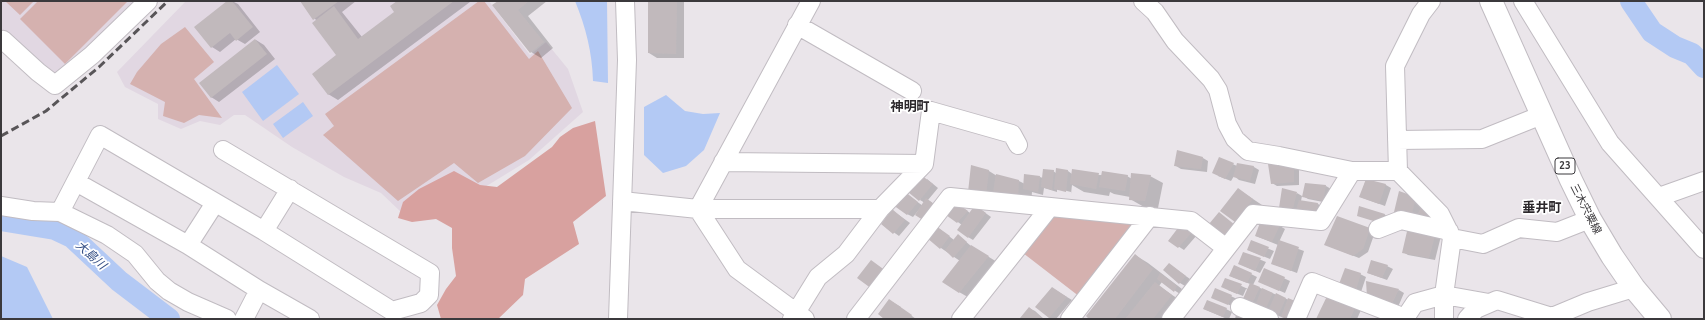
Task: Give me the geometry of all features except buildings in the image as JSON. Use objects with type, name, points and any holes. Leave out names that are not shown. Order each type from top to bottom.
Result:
[{"type":"main road","name":"三木宍粟線","points":[[1491,1],[1590,219],[1612,256],[1634,288],[1660,319]]},
{"type":"street","points":[[1,41],[3,40],[38,72],[55,85],[92,55],[148,1]]},
{"type":"street","points":[[618,319],[627,60],[625,1]]},
{"type":"street","points":[[698,209],[811,1]]},
{"type":"street","points":[[1143,1],[1155,12],[1175,41],[1211,79],[1218,90],[1227,124],[1235,139],[1248,151],[1352,171],[1398,171]]},
{"type":"street","points":[[1431,1],[1421,14],[1395,66],[1398,171],[1440,214],[1451,235],[1444,295],[1444,319]]},
{"type":"street","points":[[1523,1],[1610,143],[1704,250]]},
{"type":"street","points":[[798,25],[912,91]]},
{"type":"street","points":[[698,209],[737,268],[798,316],[818,277],[846,254],[880,209],[924,164],[931,110],[1012,134],[1018,145]]},
{"type":"street","points":[[1397,140],[1482,139],[1542,115]]},
{"type":"street","points":[[60,212],[100,135],[264,231],[392,311],[421,303],[429,295],[430,274],[223,150]]},
{"type":"street","points":[[723,162],[924,164]]},
{"type":"street","points":[[1171,319],[1253,214],[1320,221],[1352,171]]},
{"type":"street","points":[[1659,197],[1704,180]]},
{"type":"street","points":[[76,182],[188,244],[259,290],[310,319]]},
{"type":"street","points":[[264,231],[290,190]]},
{"type":"street","points":[[856,319],[950,197],[1191,221],[1226,248]]},
{"type":"street","points":[[622,201],[698,209],[880,209]]},
{"type":"street","points":[[188,244],[215,203]]},
{"type":"street","points":[[1,206],[32,211],[60,212],[107,235],[135,254],[157,281],[169,291],[188,302],[227,319]]},
{"type":"street","points":[[961,319],[1050,207]]},
{"type":"street","points":[[1070,319],[1150,216]]},
{"type":"street","points":[[1378,230],[1401,220],[1484,244],[1519,228],[1557,232],[1590,219]]},
{"type":"street","points":[[1296,319],[1312,282],[1405,318],[1415,303],[1444,295],[1489,303]]},
{"type":"street","points":[[1467,319],[1476,309],[1497,300],[1553,318],[1588,302],[1634,288]]},
{"type":"street","points":[[244,319],[259,290]]},
{"type":"street","points":[[1240,307],[1269,319]]},
{"type":"shaded area","points":[[1,1],[142,1],[66,72],[53,74],[1,35]]},
{"type":"shaded area","points":[[5,1],[34,1],[20,15]]},
{"type":"shaded area","points":[[38,1],[128,1],[65,64],[20,19]]},
{"type":"shaded area","points":[[186,1],[489,1],[530,55],[546,42],[568,69],[583,112],[529,160],[480,190],[401,212],[381,193],[344,177],[292,147],[245,115],[234,115],[220,125],[200,121],[181,129],[158,119],[158,104],[125,87],[117,72]]},
{"type":"shaded area","points":[[479,1],[484,1],[529,59],[538,51],[572,108],[525,156],[478,183],[454,163],[398,201],[323,135],[334,126],[325,114]]},
{"type":"shaded area","points":[[185,27],[214,62],[194,79],[222,118],[199,115],[184,123],[163,116],[165,102],[130,84],[137,72],[161,44]]},
{"type":"shaded area","points":[[595,121],[606,196],[573,222],[579,244],[525,279],[523,295],[498,319],[441,319],[437,305],[446,289],[456,276],[452,248],[452,228],[436,219],[412,222],[398,218],[403,202],[419,189],[454,171],[480,185],[497,187],[552,147],[560,137],[573,128]]},
{"type":"shaded area","points":[[1054,213],[1136,225],[1080,297],[1023,253]]},
{"type":"water","points":[[575,1],[607,1],[608,83],[593,81],[588,40]]},
{"type":"water","points":[[277,65],[299,94],[263,121],[242,92]]},
{"type":"water","points":[[666,95],[685,111],[703,114],[720,113],[704,150],[686,166],[663,173],[644,155],[644,107]]},
{"type":"water","points":[[303,102],[313,116],[283,138],[273,124]]},
{"type":"water","points":[[1,256],[27,267],[53,319],[1,319]]},
{"type":"waterway","points":[[1631,1],[1652,32],[1675,47],[1692,54],[1704,67]]},
{"type":"waterway","name":"大島川","points":[[1,220],[55,229],[72,237],[119,281],[169,319]]},
{"type":"railway","points":[[1,136],[46,111],[99,67],[168,1]]},
{"type":"district","name":"神明町","points":[[910,107]]},
{"type":"district","name":"垂井町","points":[[1542,208]]}]
